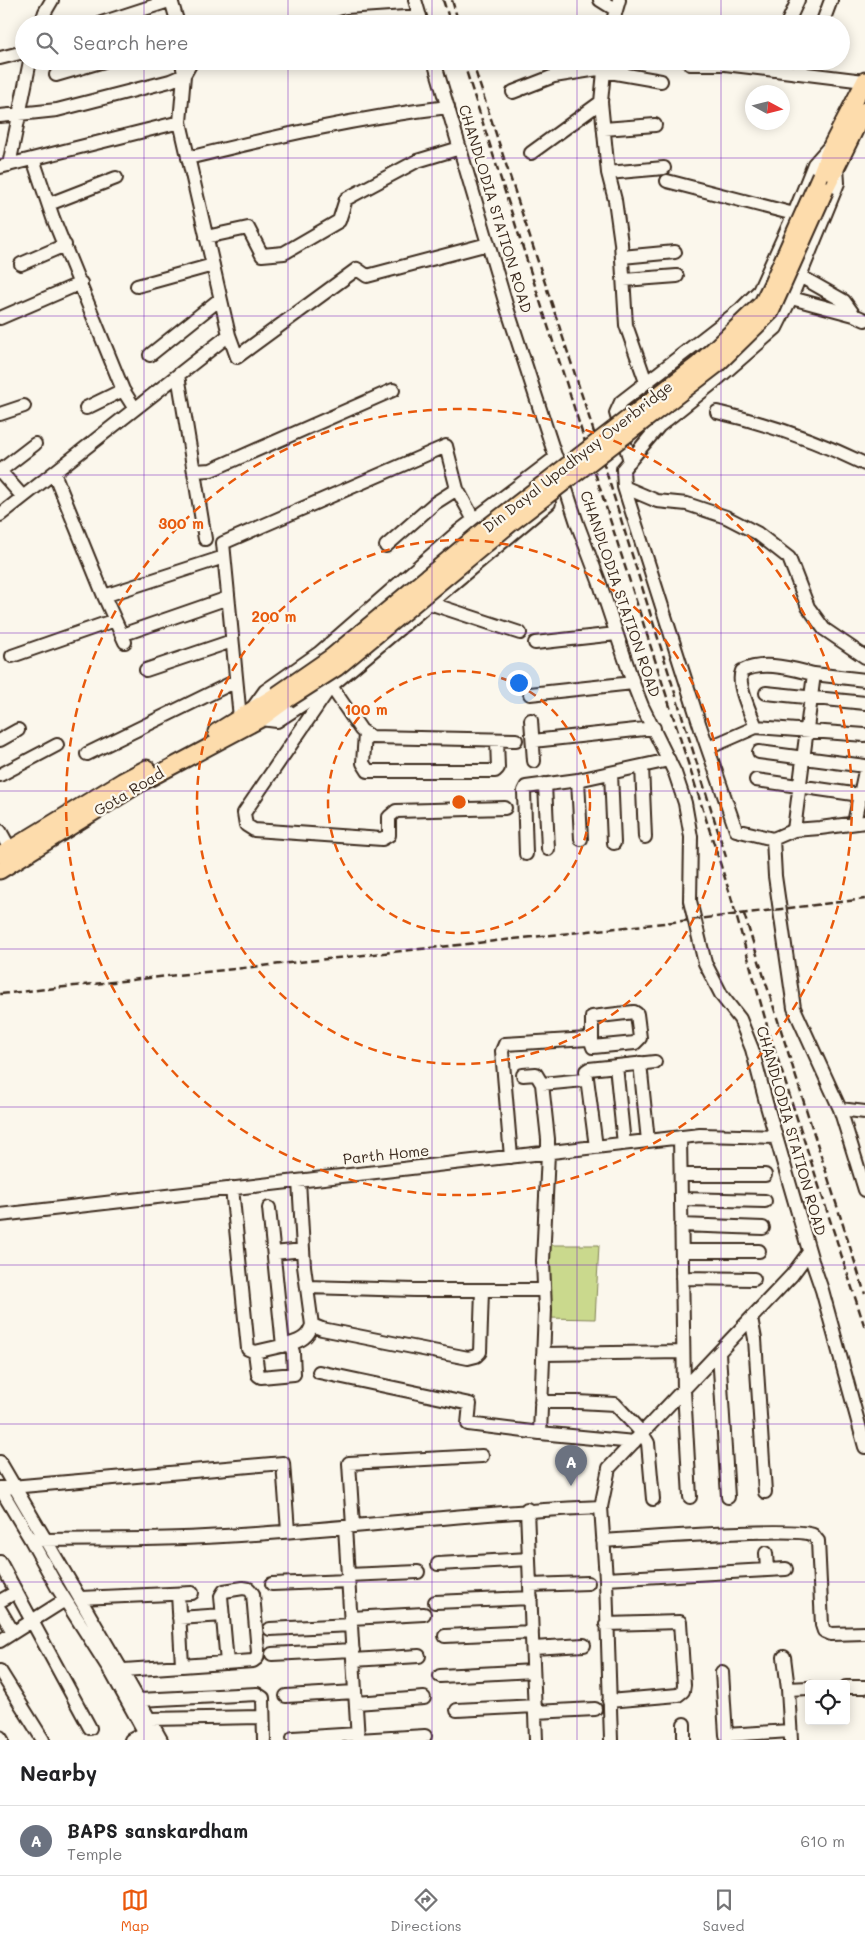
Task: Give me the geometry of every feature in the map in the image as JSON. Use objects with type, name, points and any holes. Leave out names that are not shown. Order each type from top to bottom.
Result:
[{"type":"main road","points":[[832,144],[865,80]]},
{"type":"main road","points":[[837,166],[865,110]]},
{"type":"main road","name":"Din Dayal Upadhyay Overbridge","points":[[250,716],[282,697],[482,530],[698,364],[762,303],[823,182],[832,144]]},
{"type":"main road","name":"Din Dayal Upadhyay Overbridge","points":[[823,182],[837,166]]},
{"type":"main road","name":"Gota Road","points":[[5,852],[122,781],[250,716]]},
{"type":"main road","name":"Gota Road","points":[[0,871],[250,716]]},
{"type":"street","points":[[44,15],[52,0]]},
{"type":"street","points":[[125,15],[171,0],[175,15]]},
{"type":"street","points":[[415,0],[420,15]]},
{"type":"street","points":[[600,0],[618,5]]},
{"type":"street","points":[[791,15],[798,0]]},
{"type":"street","points":[[826,15],[832,0]]},
{"type":"street","points":[[0,58],[15,54]]},
{"type":"street","points":[[28,70],[19,114],[4,166],[180,122]]},
{"type":"street","points":[[56,75],[73,70]]},
{"type":"street","points":[[183,70],[180,122],[220,299],[237,357],[357,269],[367,276],[488,244]]},
{"type":"street","points":[[0,116],[57,110],[170,82],[184,75],[187,70]]},
{"type":"street","name":"CHANDLODIA STATION ROAD","points":[[437,70],[488,244],[566,489],[633,684],[669,760],[685,803],[691,837],[690,901],[705,962],[722,996],[740,1019],[752,1049],[809,1252],[822,1290],[865,1447]]},
{"type":"street","points":[[513,92],[554,76],[588,70]]},
{"type":"street","points":[[605,70],[601,102],[608,173],[615,200],[622,257],[626,325],[646,382]]},
{"type":"street","points":[[617,70],[661,81]]},
{"type":"street","points":[[786,70],[796,73],[865,80]]},
{"type":"street","points":[[530,152],[601,102]]},
{"type":"street","points":[[188,158],[291,133],[413,111],[448,107]]},
{"type":"street","points":[[604,129],[655,125]]},
{"type":"street","points":[[630,461],[616,413],[621,402],[741,310],[759,291],[794,214],[814,164],[832,144]]},
{"type":"street","points":[[206,238],[248,228],[262,255],[284,252],[339,221],[346,199],[417,161],[460,148]]},
{"type":"street","points":[[33,159],[123,390],[135,409]]},
{"type":"street","points":[[837,166],[838,183],[791,298],[776,328],[714,382],[659,426],[623,469],[624,487],[736,830],[773,839],[794,830],[860,823],[860,795],[865,771]]},
{"type":"street","points":[[608,173],[664,168]]},
{"type":"street","points":[[49,204],[116,178]]},
{"type":"street","points":[[667,181],[794,214]]},
{"type":"street","points":[[21,264],[65,245]]},
{"type":"street","points":[[622,257],[675,252]]},
{"type":"street","points":[[137,286],[213,265]]},
{"type":"street","points":[[624,280],[677,276]]},
{"type":"street","points":[[800,276],[844,301],[860,318]]},
{"type":"street","points":[[0,318],[81,283]]},
{"type":"street","points":[[759,291],[791,298],[860,318]]},
{"type":"street","points":[[150,355],[220,299]]},
{"type":"street","points":[[0,515],[229,335]]},
{"type":"street","points":[[178,375],[205,538]]},
{"type":"street","points":[[86,408],[123,390]]},
{"type":"street","points":[[194,471],[211,470],[393,390]]},
{"type":"street","points":[[0,414],[24,406]]},
{"type":"street","points":[[716,412],[761,423],[831,448],[865,464]]},
{"type":"street","points":[[24,497],[0,471],[35,444]]},
{"type":"street","points":[[250,716],[236,681],[223,543],[446,446],[457,489],[474,520]]},
{"type":"street","points":[[250,716],[265,691],[319,653],[474,520],[556,457]]},
{"type":"street","points":[[54,473],[104,596],[115,620],[128,637],[228,598]]},
{"type":"street","points":[[624,487],[657,501],[687,504],[726,516],[756,533],[789,558],[808,607],[824,629],[862,650]]},
{"type":"street","points":[[386,546],[435,503],[457,489]]},
{"type":"street","points":[[250,716],[277,721],[331,686],[566,489]]},
{"type":"street","points":[[104,596],[224,557]]},
{"type":"street","points":[[408,575],[429,603],[520,633]]},
{"type":"street","points":[[12,656],[115,620]]},
{"type":"street","points":[[535,643],[616,634]]},
{"type":"street","points":[[146,670],[232,641]]},
{"type":"street","points":[[756,727],[741,684],[740,676],[742,671],[748,668],[778,666],[814,674],[865,680]]},
{"type":"street","points":[[794,830],[814,674]]},
{"type":"street","points":[[87,754],[236,681]]},
{"type":"street","points":[[530,694],[633,684]]},
{"type":"street","points":[[331,686],[365,734],[371,737],[516,740]]},
{"type":"street","points":[[331,686],[244,813],[244,819],[249,828],[382,839],[389,834],[390,816],[396,811],[505,808]]},
{"type":"street","points":[[766,693],[865,703]]},
{"type":"street","points":[[531,720],[534,761]]},
{"type":"street","points":[[708,748],[756,727],[865,735]]},
{"type":"street","points":[[533,742],[654,728]]},
{"type":"street","points":[[0,740],[18,730]]},
{"type":"street","points":[[365,734],[362,763],[368,771],[495,771],[498,768],[497,740]]},
{"type":"street","points":[[0,775],[57,745]]},
{"type":"street","points":[[759,752],[865,766]]},
{"type":"street","points":[[526,854],[525,788],[578,780],[669,760]]},
{"type":"street","points":[[642,766],[645,837]]},
{"type":"street","points":[[611,773],[614,843]]},
{"type":"street","points":[[578,780],[581,839]]},
{"type":"street","points":[[756,780],[860,795]]},
{"type":"street","points":[[544,784],[548,849]]},
{"type":"street","points":[[0,831],[5,852]]},
{"type":"street","points":[[773,839],[775,876],[794,1008],[840,1109],[861,1162],[865,1190]]},
{"type":"street","points":[[512,1157],[502,1051],[505,1044],[588,1039]]},
{"type":"street","points":[[598,1047],[601,1067]]},
{"type":"street","points":[[596,1147],[586,1071],[601,1067],[655,1062]]},
{"type":"street","points":[[640,1063],[648,1141]]},
{"type":"street","points":[[616,1066],[624,1144]]},
{"type":"street","points":[[523,1075],[536,1074],[542,1084],[548,1139],[543,1261],[543,1354],[540,1433]]},
{"type":"street","points":[[542,1084],[584,1080],[587,1078]]},
{"type":"street","points":[[840,1109],[865,1112]]},
{"type":"street","name":"Parth Home","points":[[0,1215],[700,1135],[776,1138]]},
{"type":"street","points":[[680,1138],[684,1390],[690,1497]]},
{"type":"street","points":[[681,1175],[765,1175]]},
{"type":"street","points":[[232,1188],[248,1349],[255,1352],[302,1340],[309,1334],[312,1325],[303,1250],[299,1181]]},
{"type":"street","points":[[681,1199],[765,1201]]},
{"type":"street","points":[[255,1352],[258,1375],[261,1377],[292,1375],[295,1371],[286,1345],[269,1208]]},
{"type":"street","points":[[681,1225],[763,1228]]},
{"type":"street","points":[[274,1254],[303,1250]]},
{"type":"street","points":[[682,1251],[759,1252]]},
{"type":"street","points":[[611,1740],[606,1579],[601,1507],[609,1468],[792,1275],[809,1252]]},
{"type":"street","points":[[682,1278],[754,1279]]},
{"type":"street","points":[[307,1287],[544,1290]]},
{"type":"street","points":[[312,1325],[322,1330],[468,1358],[476,1356],[480,1352],[482,1290]]},
{"type":"street","points":[[751,1318],[755,1339],[765,1492]]},
{"type":"street","points":[[543,1354],[683,1352]]},
{"type":"street","points":[[719,1353],[728,1497]]},
{"type":"street","points":[[319,1372],[470,1404],[468,1424],[540,1433],[638,1438]]},
{"type":"street","points":[[541,1402],[615,1404],[638,1438],[650,1448],[653,1500]]},
{"type":"street","points":[[358,1738],[348,1578],[350,1463],[482,1456]]},
{"type":"street","points":[[0,1462],[80,1598],[116,1670],[146,1736],[131,1740]]},
{"type":"street","points":[[161,1740],[139,1700],[65,1600],[32,1540],[0,1488],[283,1462],[288,1531]]},
{"type":"street","points":[[32,1540],[183,1538],[349,1526],[527,1509],[601,1507]]},
{"type":"street","points":[[527,1509],[536,1740]]},
{"type":"street","points":[[603,1541],[766,1532],[813,1535],[818,1541],[822,1625],[824,1631],[831,1634],[865,1633]]},
{"type":"street","points":[[766,1553],[768,1570]]},
{"type":"street","points":[[438,1564],[529,1560]]},
{"type":"street","points":[[0,1562],[3,1576],[16,1592],[90,1728]]},
{"type":"street","points":[[606,1579],[786,1569]]},
{"type":"street","points":[[272,1584],[418,1572]]},
{"type":"street","points":[[435,1602],[530,1592],[588,1583]]},
{"type":"street","points":[[116,1670],[182,1666],[226,1663],[253,1661],[257,1658],[258,1652],[253,1594],[250,1589],[243,1588],[224,1591],[221,1596],[226,1663]]},
{"type":"street","points":[[0,1601],[16,1592]]},
{"type":"street","points":[[80,1598],[192,1593]]},
{"type":"street","points":[[178,1594],[182,1666]]},
{"type":"street","points":[[0,1641],[65,1600]]},
{"type":"street","points":[[0,1610],[13,1632]]},
{"type":"street","points":[[270,1629],[424,1614]]},
{"type":"street","points":[[179,1618],[223,1615]]},
{"type":"street","points":[[606,1624],[680,1622],[684,1685],[683,1691],[678,1695],[609,1701]]},
{"type":"street","points":[[445,1636],[532,1632]]},
{"type":"street","points":[[533,1648],[584,1645]]},
{"type":"street","points":[[272,1654],[419,1656]]},
{"type":"street","points":[[722,1672],[726,1738],[791,1735],[784,1657]]},
{"type":"street","points":[[0,1671],[43,1740]]},
{"type":"street","points":[[440,1676],[533,1671]]},
{"type":"street","points":[[850,1687],[865,1687]]},
{"type":"street","points":[[788,1689],[805,1688]]},
{"type":"street","points":[[139,1700],[258,1694],[263,1698],[264,1740]]},
{"type":"street","points":[[286,1696],[424,1698]]},
{"type":"street","points":[[457,1710],[595,1709]]},
{"type":"street","points":[[150,1719],[263,1717]]},
{"type":"street","points":[[684,1724],[684,1740]]},
{"type":"street","points":[[292,1738],[425,1736]]},
{"type":"green space","points":[[551,1245],[599,1245],[595,1319],[547,1318]]},
{"type":"railway","points":[[443,0],[448,15]]},
{"type":"railway","points":[[452,0],[456,15]]},
{"type":"railway","points":[[466,70],[731,897],[768,1029],[865,1328]]},
{"type":"railway","points":[[475,70],[591,423],[726,857]]},
{"type":"railway","points":[[0,994],[673,922],[865,899]]},
{"type":"railway","points":[[744,914],[865,1294]]},
{"type":"place","name":"BAPS sanskardham","points":[[571,1486]]}]
